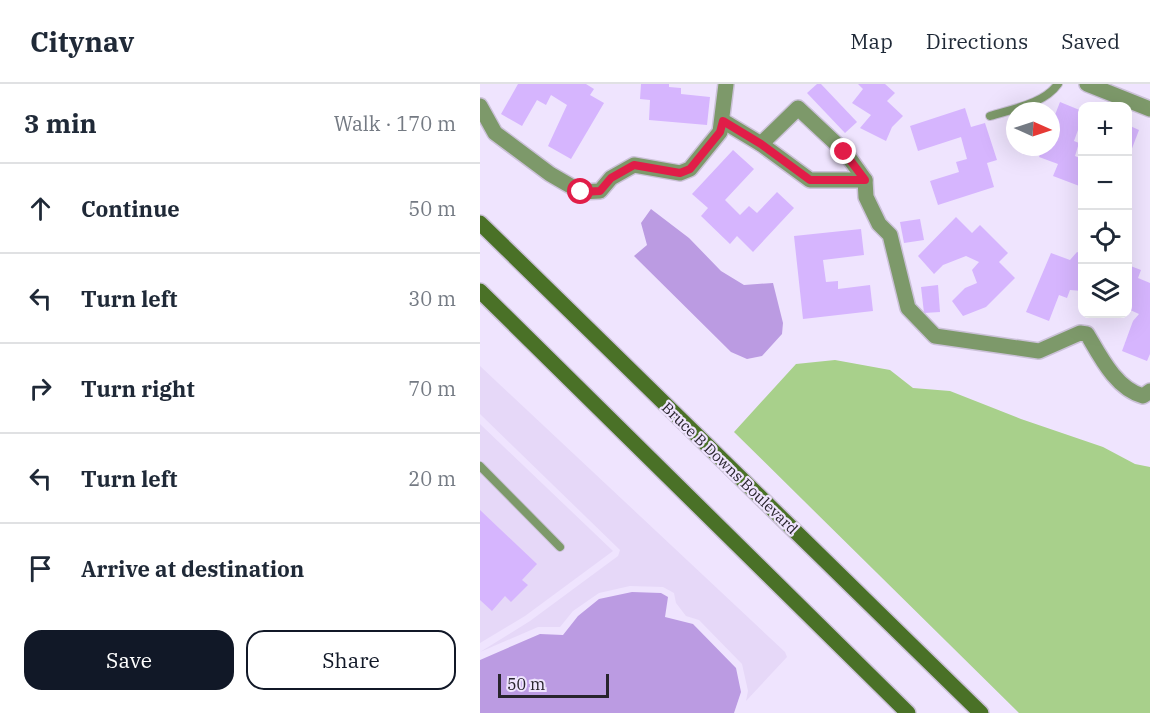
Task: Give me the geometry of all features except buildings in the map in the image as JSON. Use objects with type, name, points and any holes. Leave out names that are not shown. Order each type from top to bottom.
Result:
[{"type":"main road","name":"Bruce B Downs Boulevard","points":[[480,223],[981,713]]},
{"type":"main road","points":[[480,291],[908,713]]},
{"type":"street","points":[[480,106],[495,133],[550,174],[581,192],[600,191],[611,178],[634,165],[680,173],[690,169],[720,132],[726,84]]},
{"type":"street","points":[[1087,84],[1150,109]]},
{"type":"street","points":[[761,144],[798,108],[844,152],[865,180],[866,197],[879,224],[890,235],[908,308],[935,336],[1039,351],[1080,333],[1087,334],[1101,358],[1123,386],[1134,394],[1143,396],[1150,391]]},
{"type":"street","points":[[723,121],[761,144],[810,180],[865,180]]},
{"type":"lane","points":[[990,117],[1052,93],[1058,84]]},
{"type":"lane","points":[[480,466],[560,547]]},
{"type":"shaded area","points":[[651,209],[689,238],[721,271],[744,285],[773,283],[783,323],[782,334],[762,356],[747,359],[731,352],[634,256],[647,245],[641,223]]},
{"type":"shaded area","points":[[480,366],[785,652],[787,657],[746,701],[748,691],[742,664],[699,620],[686,616],[676,603],[674,593],[663,587],[630,586],[599,593],[573,611],[560,627],[538,627],[480,652],[530,621],[618,556],[620,550],[480,414]]},
{"type":"shaded area","points":[[480,424],[613,551],[525,616],[480,643]]},
{"type":"shaded area","points":[[632,592],[661,593],[668,597],[665,617],[693,624],[736,668],[741,692],[734,713],[480,713],[480,660],[540,634],[563,635],[578,616],[599,599]]},
{"type":"green space","points":[[835,360],[890,370],[913,388],[950,391],[1021,419],[1103,447],[1135,464],[1150,467],[1150,713],[1019,713],[734,432],[796,364]]},
{"type":"route","points":[[581,192],[600,191],[611,178],[634,165],[680,173],[690,169],[720,132],[723,121],[761,144],[810,180],[865,180],[844,152]]}]
